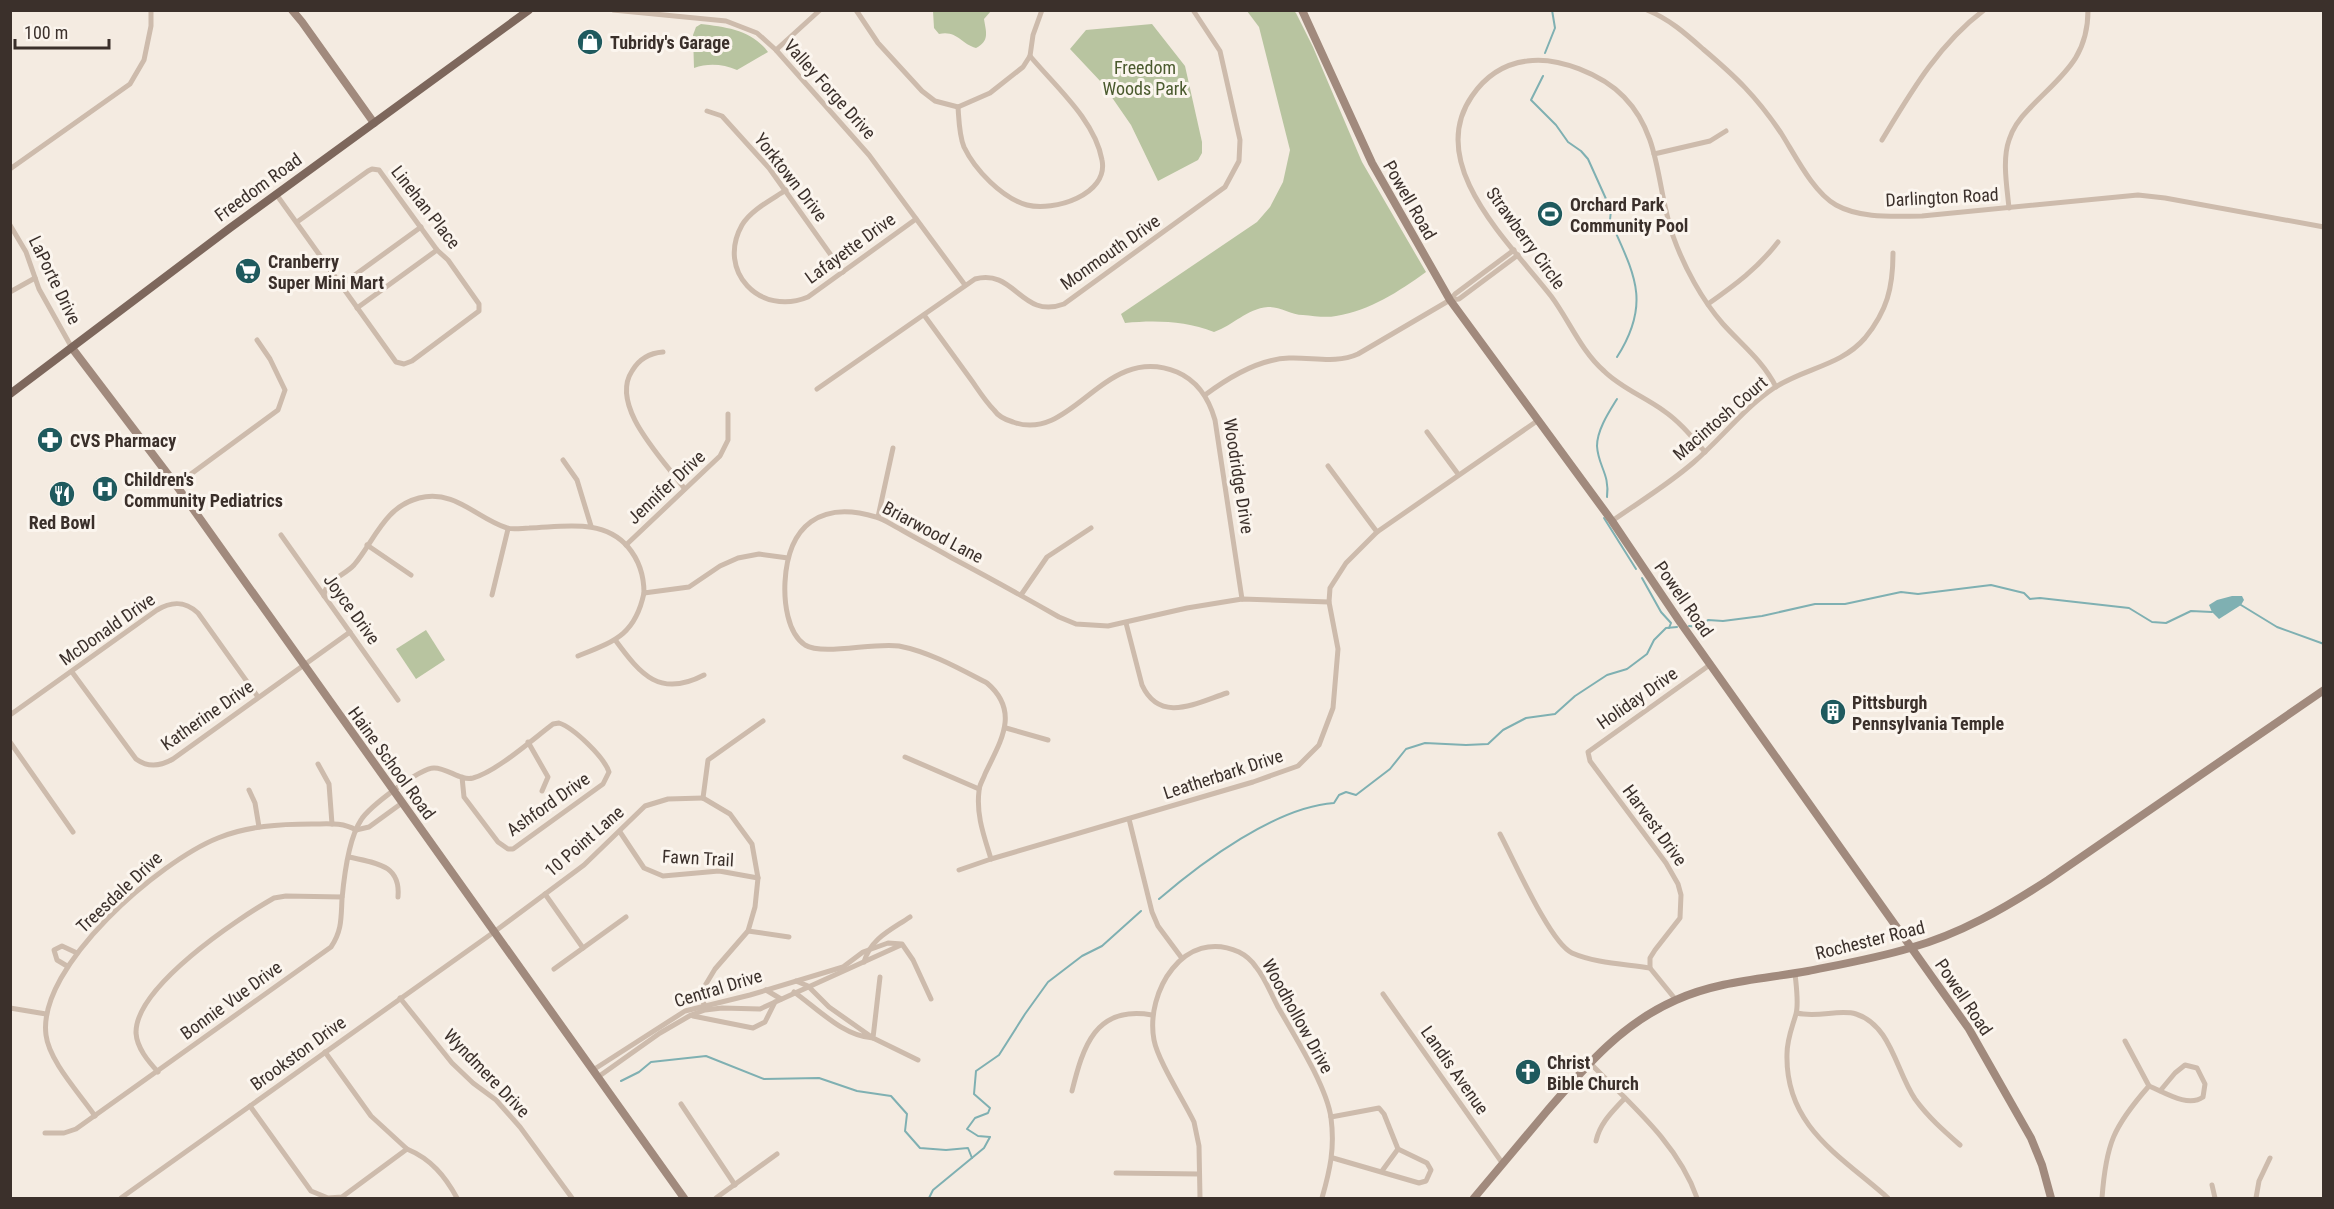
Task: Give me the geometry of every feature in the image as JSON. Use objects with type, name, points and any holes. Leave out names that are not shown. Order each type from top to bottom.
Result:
[{"type":"main road","name":"Freedom Road","points":[[10,394],[276,194],[529,10]]},
{"type":"street","points":[[10,169],[130,84],[144,60],[151,26],[151,10]]},
{"type":"street","points":[[292,10],[374,123]]},
{"type":"street","name":"Valley Forge Drive","points":[[613,10],[647,12],[734,24],[758,33],[776,50],[869,155],[965,285]]},
{"type":"street","points":[[776,50],[819,10]]},
{"type":"street","points":[[856,10],[880,45],[922,91],[935,101],[958,107],[980,99],[1023,68],[1030,56],[1033,35],[1042,10]]},
{"type":"street","name":"Monmouth Drive","points":[[817,390],[965,285],[983,277],[999,278],[1028,302],[1041,307],[1056,307],[1072,299],[1225,188],[1239,161],[1240,140],[1220,51],[1193,10]]},
{"type":"street","name":"Powell Road","points":[[1302,10],[1372,163],[1450,300],[1612,521],[1680,622],[1969,1029],[2031,1138],[2042,1165],[2051,1198]]},
{"type":"street","name":"Darlington Road","points":[[1647,10],[1672,22],[1744,84],[1764,109],[1816,186],[1837,205],[1855,212],[1910,216],[2107,197],[2145,196],[2324,227]]},
{"type":"street","points":[[1882,140],[1921,76],[1936,56],[1954,36],[1984,10]]},
{"type":"street","points":[[2009,208],[2006,158],[2008,142],[2014,127],[2022,116],[2078,58],[2085,39],[2088,10]]},
{"type":"street","points":[[958,107],[964,146],[986,177],[1011,198],[1028,205],[1054,206],[1070,202],[1091,189],[1101,177],[1103,170],[1103,163],[1096,144],[1083,119],[1030,56]]},
{"type":"street","name":"Strawberry Circle","points":[[1705,452],[1679,423],[1663,410],[1603,371],[1589,355],[1552,298],[1490,219],[1470,186],[1460,164],[1458,149],[1460,122],[1468,101],[1482,83],[1493,74],[1516,63],[1538,60],[1559,62],[1610,85],[1632,105],[1646,126],[1673,237],[1708,304],[1759,360],[1776,387]]},
{"type":"street","name":"Yorktown Drive","points":[[707,111],[722,116],[768,167],[843,272]]},
{"type":"street","points":[[1654,154],[1710,141],[1726,131]]},
{"type":"street","name":"Linehan Place","points":[[297,222],[372,169],[380,170],[479,304],[479,311],[476,315],[412,362],[404,364],[396,362],[357,308]]},
{"type":"street","name":"Lafayette Drive","points":[[786,190],[748,216],[735,243],[734,256],[738,272],[747,286],[759,297],[767,300],[792,302],[808,297],[916,219]]},
{"type":"street","points":[[276,194],[357,308],[437,250]]},
{"type":"street","name":"LaPorte Drive","points":[[10,225],[26,252],[52,315],[72,348]]},
{"type":"street","points":[[341,285],[421,227]]},
{"type":"street","points":[[1708,304],[1744,279],[1762,263],[1778,242]]},
{"type":"street","points":[[1205,395],[1229,378],[1273,361],[1288,358],[1342,360],[1350,358],[1450,300],[1455,294],[1516,252]]},
{"type":"street","name":"Macintosh Court","points":[[1612,521],[1693,464],[1746,410],[1776,387],[1842,358],[1864,339],[1880,315],[1891,290],[1893,254]]},
{"type":"street","points":[[10,292],[35,278]]},
{"type":"street","name":"Woodridge Drive","points":[[924,315],[994,411],[1018,424],[1033,426],[1048,423],[1120,373],[1138,366],[1174,371],[1190,380],[1205,395],[1215,420],[1242,599]]},
{"type":"street","points":[[176,485],[278,410],[285,390],[270,359],[257,340]]},
{"type":"street","name":"Haine School Road","points":[[72,348],[176,485],[684,1198]]},
{"type":"street","points":[[663,352],[648,355],[635,366],[626,385],[625,397],[635,421],[684,488]]},
{"type":"street","name":"Jennifer Drive","points":[[626,545],[684,488],[705,471],[726,448],[729,433],[728,414]]},
{"type":"street","points":[[1329,602],[1330,588],[1346,563],[1377,532],[1537,421]]},
{"type":"street","points":[[1426,432],[1458,474]]},
{"type":"street","points":[[878,517],[893,448]]},
{"type":"street","points":[[562,460],[577,480],[591,526]]},
{"type":"street","points":[[1328,466],[1377,532]]},
{"type":"street","points":[[324,596],[327,585],[352,567],[381,523],[395,509],[411,500],[430,496],[457,501],[508,529],[591,526],[606,530],[633,553],[641,572],[644,593],[639,613],[616,641],[578,656]]},
{"type":"street","name":"Briarwood Lane","points":[[1006,728],[1006,711],[993,689],[979,679],[934,657],[899,646],[857,646],[821,650],[804,644],[793,631],[785,589],[788,558],[792,544],[801,530],[818,517],[842,512],[878,517],[1059,617],[1076,624],[1101,626],[1242,599],[1329,602]]},
{"type":"street","points":[[1021,596],[1047,557],[1091,528]]},
{"type":"street","points":[[492,595],[508,529]]},
{"type":"street","name":"Joyce Drive","points":[[281,535],[398,700]]},
{"type":"street","points":[[367,545],[411,575]]},
{"type":"street","points":[[644,593],[689,587],[720,566],[738,558],[759,554],[788,558]]},
{"type":"street","name":"Leatherbark Drive","points":[[959,870],[1253,782],[1298,766],[1319,745],[1333,708],[1338,649],[1329,602]]},
{"type":"street","name":"McDonald Drive","points":[[10,715],[157,610],[168,605],[184,604],[194,609],[204,619],[258,697]]},
{"type":"street","points":[[1126,622],[1145,693],[1159,705],[1181,708],[1227,693]]},
{"type":"street","name":"Katherine Drive","points":[[72,672],[136,759],[148,765],[163,764],[350,632]]},
{"type":"street","points":[[616,641],[630,661],[644,675],[664,685],[682,684],[704,675]]},
{"type":"street","name":"Holiday Drive","points":[[1590,761],[1588,752],[1591,748],[1711,664]]},
{"type":"street","name":"Rochester Road","points":[[1474,1198],[1589,1062],[1631,1026],[1676,1000],[1724,984],[1869,959],[1912,948],[1960,929],[2020,898],[2116,835],[2324,690]]},
{"type":"street","points":[[704,1008],[703,989],[715,969],[748,931],[755,907],[758,878],[752,844],[730,814],[703,798],[708,760],[763,721]]},
{"type":"street","name":"Ashford Drive","points":[[553,724],[564,725],[602,758],[609,772],[603,784],[520,846],[507,849],[498,842],[464,797],[462,777],[472,778],[488,771],[553,724]]},
{"type":"street","points":[[991,859],[978,817],[979,789],[1006,728],[1048,740]]},
{"type":"street","points":[[10,742],[73,832]]},
{"type":"street","points":[[528,742],[548,777],[542,791]]},
{"type":"street","points":[[905,757],[979,789]]},
{"type":"street","name":"Harvest Drive","points":[[1590,761],[1666,863],[1678,884],[1681,895],[1680,918],[1650,958],[1650,968]]},
{"type":"street","points":[[318,764],[329,784],[332,824]]},
{"type":"street","points":[[393,791],[428,769],[443,769],[462,777]]},
{"type":"street","points":[[249,790],[255,803],[259,827]]},
{"type":"street","name":"Bonnie Vue Drive","points":[[45,1133],[73,1131],[331,947],[341,926],[342,897],[356,830],[361,818],[393,791]]},
{"type":"street","name":"10 Point Lane","points":[[494,932],[584,865],[645,806],[668,799],[703,798]]},
{"type":"street","points":[[356,830],[369,827],[402,803]]},
{"type":"street","points":[[1129,819],[1152,912],[1158,926],[1181,957],[1160,988],[1152,1015],[1156,1048],[1196,1128],[1199,1146],[1200,1198]]},
{"type":"street","name":"Treesdale Drive","points":[[95,1116],[52,1053],[46,1035],[46,1014],[57,984],[67,966],[88,939],[140,890],[174,862],[219,837],[259,827],[343,824],[356,830]]},
{"type":"street","name":"Fawn Trail","points":[[620,832],[644,868],[663,876],[719,872],[758,878]]},
{"type":"street","points":[[1500,834],[1556,938],[1569,952],[1587,958],[1650,968],[1676,1000]]},
{"type":"street","points":[[349,857],[378,864],[391,871],[398,881],[398,897]]},
{"type":"street","points":[[545,894],[583,948]]},
{"type":"street","points":[[158,1072],[140,1048],[136,1034],[138,1020],[148,999],[201,947],[274,898],[286,896],[342,897]]},
{"type":"street","points":[[554,969],[626,917]]},
{"type":"street","name":"Central Drive","points":[[595,1073],[677,1014],[848,965],[877,939],[910,917]]},
{"type":"street","points":[[748,931],[789,937]]},
{"type":"street","name":"Brookston Drive","points":[[121,1198],[494,932]]},
{"type":"street","name":"Central Drive","points":[[867,950],[888,943],[902,944]]},
{"type":"street","points":[[902,944],[913,960],[931,999]]},
{"type":"street","name":"Central Drive","points":[[595,1073],[704,1008],[760,1009],[902,944]]},
{"type":"street","name":"Treesdale Drive","points":[[67,966],[57,960],[54,950],[62,946],[77,953]]},
{"type":"street","name":"Woodhollow Drive","points":[[1181,957],[1211,947],[1239,952],[1257,968],[1305,1054],[1331,1117],[1333,1158],[1322,1198]]},
{"type":"street","points":[[864,962],[867,950]]},
{"type":"street","points":[[1795,973],[1797,1013],[1790,1029],[1787,1056],[1792,1095],[1799,1111],[1815,1135],[1888,1198]]},
{"type":"street","points":[[873,1038],[880,977]]},
{"type":"street","points":[[794,981],[808,986],[829,1007],[873,1038],[918,1060]]},
{"type":"street","points":[[766,990],[778,1001]]},
{"type":"street","points":[[794,992],[851,1033],[873,1038]]},
{"type":"street","name":"Landis Avenue","points":[[1383,994],[1503,1164]]},
{"type":"street","name":"Wyndmere Drive","points":[[400,998],[452,1063],[496,1100],[520,1127],[572,1198]]},
{"type":"street","name":"Central Drive","points":[[691,1015],[753,1028],[765,1022],[778,1001]]},
{"type":"street","points":[[10,1008],[46,1014]]},
{"type":"street","points":[[1797,1013],[1814,1016],[1853,1013],[1873,1023],[1884,1037],[1902,1077],[1917,1101],[1930,1118],[1960,1145]]},
{"type":"street","points":[[1072,1091],[1081,1055],[1090,1037],[1099,1027],[1122,1016],[1152,1015]]},
{"type":"street","points":[[2126,1041],[2149,1086],[2160,1091],[2184,1100],[2198,1101],[2203,1098],[2205,1084],[2197,1068],[2185,1065],[2160,1091]]},
{"type":"street","points":[[325,1052],[371,1116],[407,1149],[423,1156],[439,1171],[458,1198]]},
{"type":"street","points":[[1589,1062],[1676,1155],[1697,1198]]},
{"type":"street","points":[[2102,1198],[2105,1162],[2110,1142],[2121,1120],[2149,1086]]},
{"type":"street","points":[[1596,1141],[1605,1119],[1625,1098]]},
{"type":"street","points":[[681,1104],[735,1185]]},
{"type":"street","points":[[250,1106],[311,1191],[328,1198],[342,1197],[407,1149]]},
{"type":"street","points":[[1331,1117],[1379,1108],[1384,1114],[1398,1149],[1430,1166],[1431,1170],[1426,1181],[1419,1183],[1333,1158]]},
{"type":"street","points":[[1382,1171],[1398,1149]]},
{"type":"street","points":[[716,1198],[777,1154]]},
{"type":"street","points":[[2256,1198],[2259,1181],[2270,1158]]},
{"type":"street","points":[[1116,1173],[1199,1174]]},
{"type":"street","points":[[2212,1185],[2215,1198]]},
{"type":"green space","points":[[933,11],[991,11],[984,19],[985,39],[976,48],[950,34],[939,34],[934,28]]},
{"type":"green space","points":[[1247,11],[1294,11],[1296,13],[1362,162],[1426,272],[1372,305],[1336,316],[1299,315],[1276,308],[1260,308],[1214,332],[1170,322],[1125,323],[1121,314],[1257,222],[1270,207],[1283,182],[1290,150],[1259,27]]},
{"type":"green space","points":[[701,24],[729,28],[746,34],[768,52],[737,70],[715,65],[694,68],[693,35],[696,27]]},
{"type":"green space","name":"Freedom Woods Park","points":[[1152,24],[1185,66],[1202,142],[1202,153],[1198,160],[1158,181],[1131,125],[1102,83],[1070,49],[1086,30]]},
{"type":"green space","points":[[426,630],[445,660],[416,679],[396,649]]},
{"type":"water","points":[[2232,596],[2242,596],[2244,600],[2241,605],[2219,619],[2209,605]]},
{"type":"waterway","points":[[1545,53],[1555,28],[1552,10]]},
{"type":"waterway","points":[[1543,76],[1531,100],[1556,125],[1568,142],[1588,159],[1611,210],[1610,220],[1626,256],[1636,288],[1634,320],[1628,338],[1617,357]]},
{"type":"waterway","points":[[1607,497],[1607,482],[1597,446],[1604,421],[1617,399]]},
{"type":"waterway","points":[[1604,518],[1636,569]]},
{"type":"waterway","points":[[1642,578],[1661,612],[1671,623],[1669,628]]},
{"type":"waterway","points":[[1689,626],[1699,627],[1708,620],[1723,621],[1762,616],[1815,604],[1845,604],[1901,592],[1918,594],[1991,585],[2024,593],[2030,599],[2040,598],[2129,608],[2152,622],[2166,623],[2191,611],[2212,612]]},
{"type":"waterway","points":[[2241,605],[2277,627],[2324,644]]},
{"type":"waterway","points":[[1159,899],[1218,853],[1264,825],[1288,814],[1334,803],[1339,795],[1346,792],[1356,795],[1390,769],[1406,749],[1425,743],[1488,744],[1503,730],[1526,718],[1555,714],[1575,696],[1607,675],[1627,669],[1647,654],[1654,640],[1666,628],[1677,627]]},
{"type":"waterway","points":[[929,1198],[933,1190],[984,1148],[990,1137],[978,1136],[967,1129],[975,1118],[988,1113],[990,1108],[974,1094],[976,1071],[999,1055],[1048,982],[1082,956],[1102,946],[1141,911]]},
{"type":"waterway","points":[[621,1081],[639,1072],[651,1062],[706,1056],[764,1079],[819,1078],[857,1091],[891,1096],[907,1114],[905,1131],[920,1148],[946,1150],[968,1148],[972,1158]]},
{"type":"place","name":"Tubridy's Garage","points":[[590,42]]},
{"type":"place","name":"Orchard Park Community Pool","points":[[1550,214]]},
{"type":"place","name":"Cranberry Super Mini Mart","points":[[248,271]]},
{"type":"place","name":"CVS Pharmacy","points":[[50,440]]},
{"type":"place","name":"Children's Community Pediatrics","points":[[105,489]]},
{"type":"place","name":"Red Bowl","points":[[62,494]]},
{"type":"place","name":"Pittsburgh Pennsylvania Temple","points":[[1833,712]]},
{"type":"place","name":"Christ Bible Church","points":[[1528,1072]]}]
